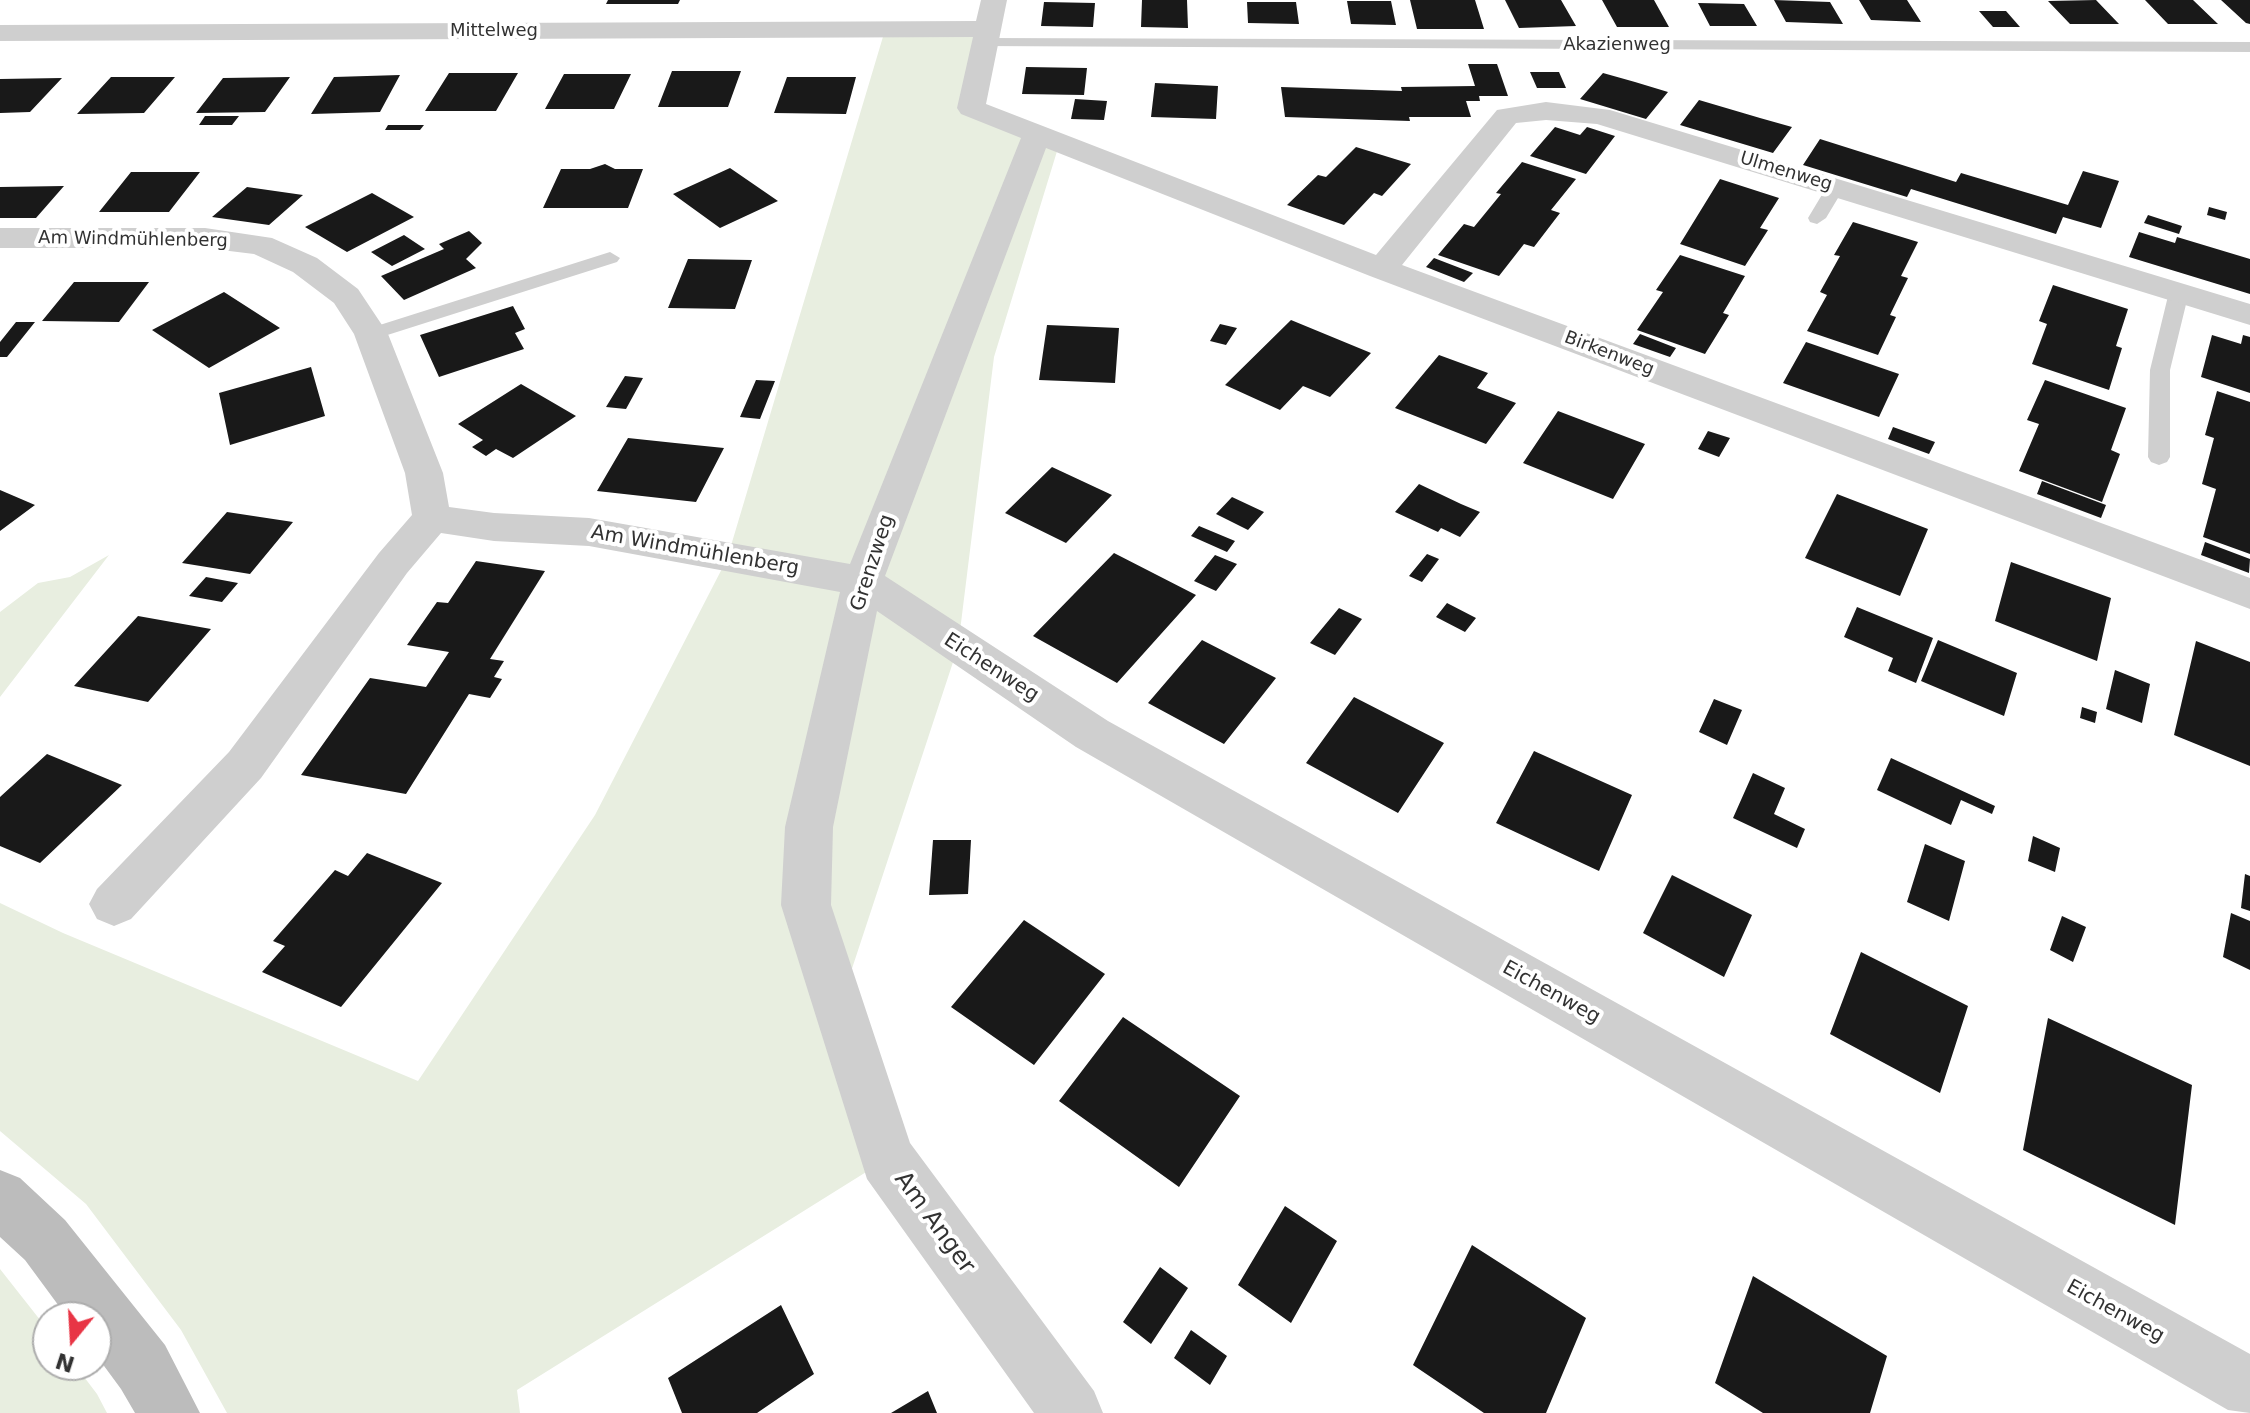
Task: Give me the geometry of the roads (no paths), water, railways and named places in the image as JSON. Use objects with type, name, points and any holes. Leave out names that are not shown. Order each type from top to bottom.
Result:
[{"type":"street","points":[[986,36],[994,0]]},
{"type":"street","name":"Mittelweg","points":[[0,33],[986,36]]},
{"type":"street","name":"Birkenweg","points":[[986,36],[971,108],[1382,269],[2250,594]]},
{"type":"street","name":"Ulmenweg","points":[[1382,269],[1507,116],[1546,111],[1600,116],[2250,315]]},
{"type":"street","name":"Grenzweg","points":[[838,1011],[806,905],[809,827],[863,581],[1037,134]]},
{"type":"street","name":"Am Windmühlenberg","points":[[0,238],[205,238],[261,245],[305,265],[346,296],[371,334],[424,473],[432,518],[494,527],[589,532],[863,581]]},
{"type":"street","points":[[114,904],[245,765],[393,563],[432,518]]},
{"type":"street","name":"Eichenweg","points":[[863,581],[1092,734],[2250,1388]]},
{"type":"street","name":"Am Anger","points":[[838,1011],[887,1159],[1072,1413]]},
{"type":"street","points":[[0,1198],[45,1240],[143,1367],[169,1413]]},
{"type":"lane","name":"Akazienweg","points":[[986,36],[2250,47]]},
{"type":"lane","points":[[1817,218],[1835,188]]},
{"type":"lane","points":[[371,334],[610,258]]},
{"type":"lane","points":[[2159,457],[2160,370],[2179,292]]}]
